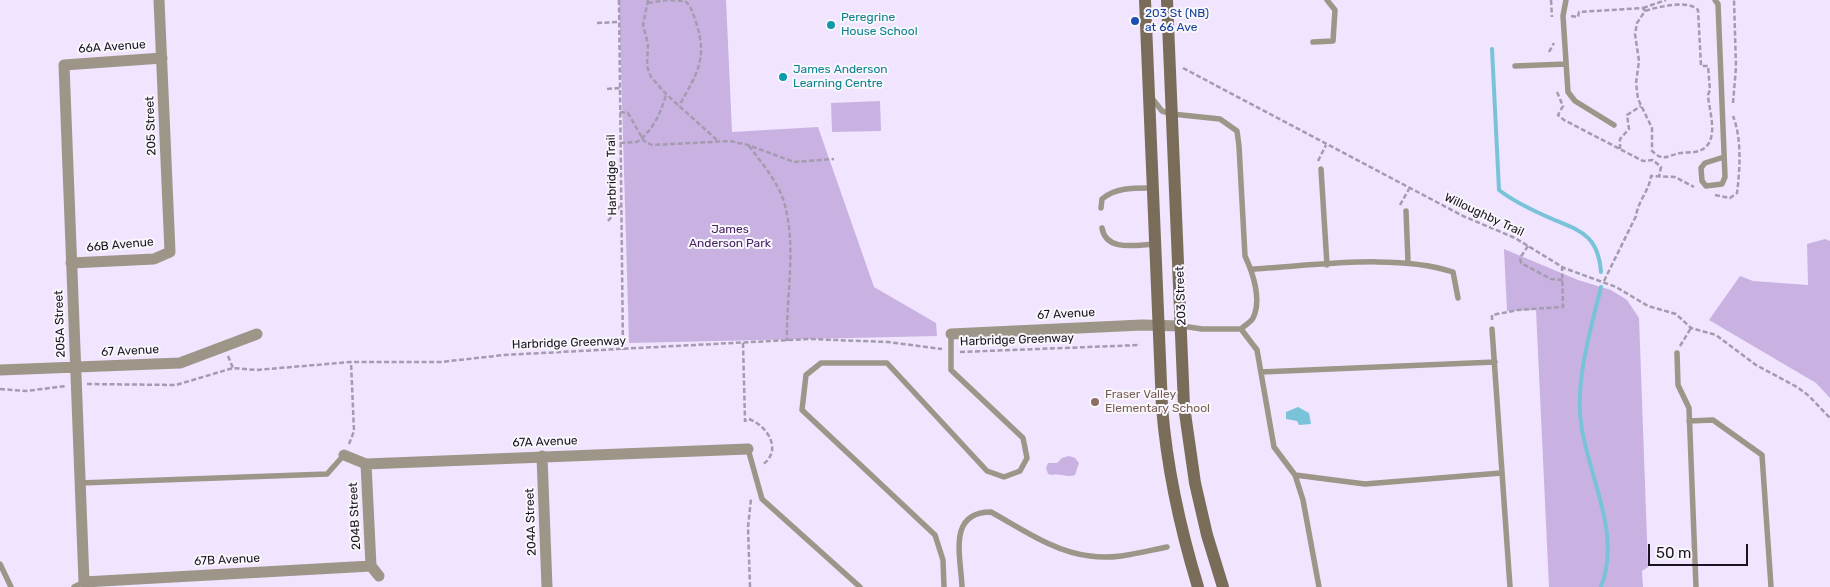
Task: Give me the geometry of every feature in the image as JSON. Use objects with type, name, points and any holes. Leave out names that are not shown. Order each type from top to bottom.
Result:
[{"type":"main road","name":"203 Street","points":[[1145,0],[1158,325],[1165,448],[1184,540],[1198,587]]},
{"type":"main road","name":"203 Street","points":[[1166,0],[1182,326],[1184,406],[1188,444],[1207,535],[1222,587]]},
{"type":"street","name":"205 Street","points":[[159,0],[170,252]]},
{"type":"street","name":"66A Avenue","points":[[64,65],[162,58]]},
{"type":"street","name":"205A Street","points":[[64,65],[80,483],[79,585]]},
{"type":"street","name":"66B Avenue","points":[[71,263],[154,259],[170,252]]},
{"type":"street","name":"67 Avenue","points":[[951,334],[1158,325],[1182,326]]},
{"type":"street","name":"67 Avenue","points":[[0,370],[180,363],[256,334]]},
{"type":"street","name":"67A Avenue","points":[[344,455],[366,464],[748,448]]},
{"type":"street","name":"204A Street","points":[[542,456],[547,587]]},
{"type":"street","name":"204B Street","points":[[366,464],[371,566]]},
{"type":"street","points":[[371,566],[379,576]]},
{"type":"street","name":"67B Avenue","points":[[79,585],[371,566]]},
{"type":"lane","points":[[1312,42],[1333,41],[1335,10],[1327,0]]},
{"type":"lane","points":[[1566,0],[1564,14],[1568,92],[1575,101],[1614,125]]},
{"type":"lane","points":[[1714,0],[1718,4],[1726,177],[1722,184],[1706,186],[1702,182],[1701,168],[1705,163],[1724,157]]},
{"type":"lane","points":[[1515,66],[1566,64]]},
{"type":"lane","points":[[1149,95],[1162,111],[1172,114],[1220,119],[1237,131],[1240,146],[1244,256],[1251,269],[1257,293],[1253,318],[1241,329],[1202,329],[1182,326]]},
{"type":"lane","points":[[1321,169],[1327,265]]},
{"type":"lane","points":[[1101,208],[1102,199],[1108,194],[1125,189],[1153,188]]},
{"type":"lane","points":[[1406,211],[1408,262]]},
{"type":"lane","points":[[1102,228],[1103,236],[1109,242],[1117,245],[1155,244]]},
{"type":"lane","points":[[1251,269],[1408,262],[1437,266],[1454,272],[1458,298]]},
{"type":"lane","points":[[1241,329],[1257,350],[1274,447],[1295,474],[1303,500],[1319,587]]},
{"type":"lane","points":[[1492,329],[1510,587]]},
{"type":"lane","points":[[944,587],[943,560],[935,535],[802,410],[806,375],[821,363],[886,363],[987,471],[1004,478],[1020,471],[1027,458],[1023,438],[951,370],[951,334]]},
{"type":"lane","points":[[1677,353],[1678,385],[1689,408],[1696,587]]},
{"type":"lane","points":[[1261,372],[1495,362]]},
{"type":"lane","points":[[1689,421],[1713,420],[1762,455],[1770,587]]},
{"type":"lane","points":[[748,448],[762,500],[860,587]]},
{"type":"lane","points":[[80,483],[327,474],[344,455]]},
{"type":"lane","points":[[1295,474],[1365,484],[1501,473]]},
{"type":"lane","points":[[962,587],[960,532],[963,522],[979,512],[991,512],[1055,547],[1090,556],[1130,555],[1167,547]]},
{"type":"lane","points":[[0,564],[11,587]]},
{"type":"path","name":"Harbridge Trail","points":[[619,0],[623,350]]},
{"type":"path","points":[[679,106],[701,60],[699,31],[690,6],[681,0],[648,2],[643,25],[649,46],[647,66],[651,77],[666,94],[679,106],[719,142]]},
{"type":"path","points":[[690,6],[692,0]]},
{"type":"path","points":[[1551,0],[1553,21]]},
{"type":"path","points":[[1665,159],[1659,158],[1652,151],[1652,128],[1642,106],[1636,83],[1639,61],[1635,34],[1637,23],[1644,9],[1666,0]]},
{"type":"path","points":[[1710,194],[1730,198],[1738,193],[1737,127],[1732,115],[1736,67],[1734,0]]},
{"type":"path","points":[[1552,13],[1578,17],[1579,12],[1644,9],[1689,1],[1696,4],[1698,10],[1701,66],[1708,66],[1710,90],[1708,95],[1712,140],[1708,147],[1698,152],[1679,153],[1659,163]]},
{"type":"path","points":[[597,23],[619,22]]},
{"type":"path","points":[[1549,52],[1554,45],[1554,37]]},
{"type":"path","name":"Willoughby Trail","points":[[1178,64],[1194,76],[1410,188],[1528,246],[1562,267],[1603,281],[1648,306],[1676,314],[1691,328],[1716,336],[1756,365],[1797,387],[1810,396],[1830,418]]},
{"type":"path","points":[[607,88],[620,88]]},
{"type":"path","points":[[1557,88],[1562,106],[1558,115],[1564,120],[1643,161],[1653,160],[1659,163]]},
{"type":"path","points":[[620,143],[637,142],[642,138],[659,118],[666,94]]},
{"type":"path","points":[[1620,149],[1620,139],[1629,129],[1627,115],[1642,106]]},
{"type":"path","points":[[620,112],[628,113],[642,138],[652,144],[719,142],[748,145],[794,162],[834,159]]},
{"type":"path","points":[[748,145],[765,168],[783,201],[791,250],[787,340]]},
{"type":"path","points":[[1321,169],[1318,161],[1326,145]]},
{"type":"path","points":[[1659,163],[1661,173],[1659,177]]},
{"type":"path","points":[[1603,281],[1636,216],[1638,205],[1649,188],[1651,176],[1675,177],[1701,190]]},
{"type":"path","points":[[1406,211],[1399,204],[1410,188]]},
{"type":"path","points":[[608,221],[621,204]]},
{"type":"path","points":[[1528,246],[1520,258],[1521,263],[1551,280],[1563,280]]},
{"type":"path","points":[[1492,329],[1492,315],[1518,310],[1563,307],[1562,267]]},
{"type":"path","points":[[1677,353],[1691,328]]},
{"type":"path","name":"Harbridge Greenway","points":[[0,389],[26,391],[94,384],[147,387],[176,385],[233,368],[256,370],[351,362],[442,362],[504,355],[787,340],[888,342],[964,353],[1140,345]]},
{"type":"path","points":[[344,455],[354,431],[351,362]]},
{"type":"green space","name":"James Anderson Park","points":[[619,0],[726,0],[732,132],[818,127],[874,287],[936,323],[937,336],[629,343]]},
{"type":"green space","points":[[880,101],[881,131],[832,132],[831,103]]},
{"type":"green space","points":[[1825,239],[1830,241],[1830,398],[1816,383],[1709,320],[1740,276],[1753,281],[1808,285],[1807,244]]},
{"type":"green space","points":[[1504,249],[1578,280],[1611,290],[1627,300],[1639,318],[1648,567],[1642,571],[1643,587],[1549,587],[1536,310],[1507,311]]},
{"type":"green space","points":[[1069,456],[1075,458],[1079,463],[1075,475],[1048,474],[1046,468],[1048,463],[1057,463],[1062,458]]},
{"type":"water","points":[[1298,407],[1309,413],[1311,424],[1299,425],[1297,421],[1286,419],[1286,412]]},
{"type":"waterway","points":[[1492,49],[1499,190],[1524,206],[1586,236],[1596,249],[1601,272]]},
{"type":"waterway","points":[[1601,287],[1585,355],[1580,390],[1581,423],[1606,525],[1608,546],[1601,587]]},
{"type":"place","name":"203 St (NB) at 66 Ave","points":[[1135,21]]},
{"type":"place","name":"Peregrine House School","points":[[831,25]]},
{"type":"place","name":"James Anderson Learning Centre","points":[[783,77]]},
{"type":"place","name":"Fraser Valley Elementary School","points":[[1095,402]]}]
